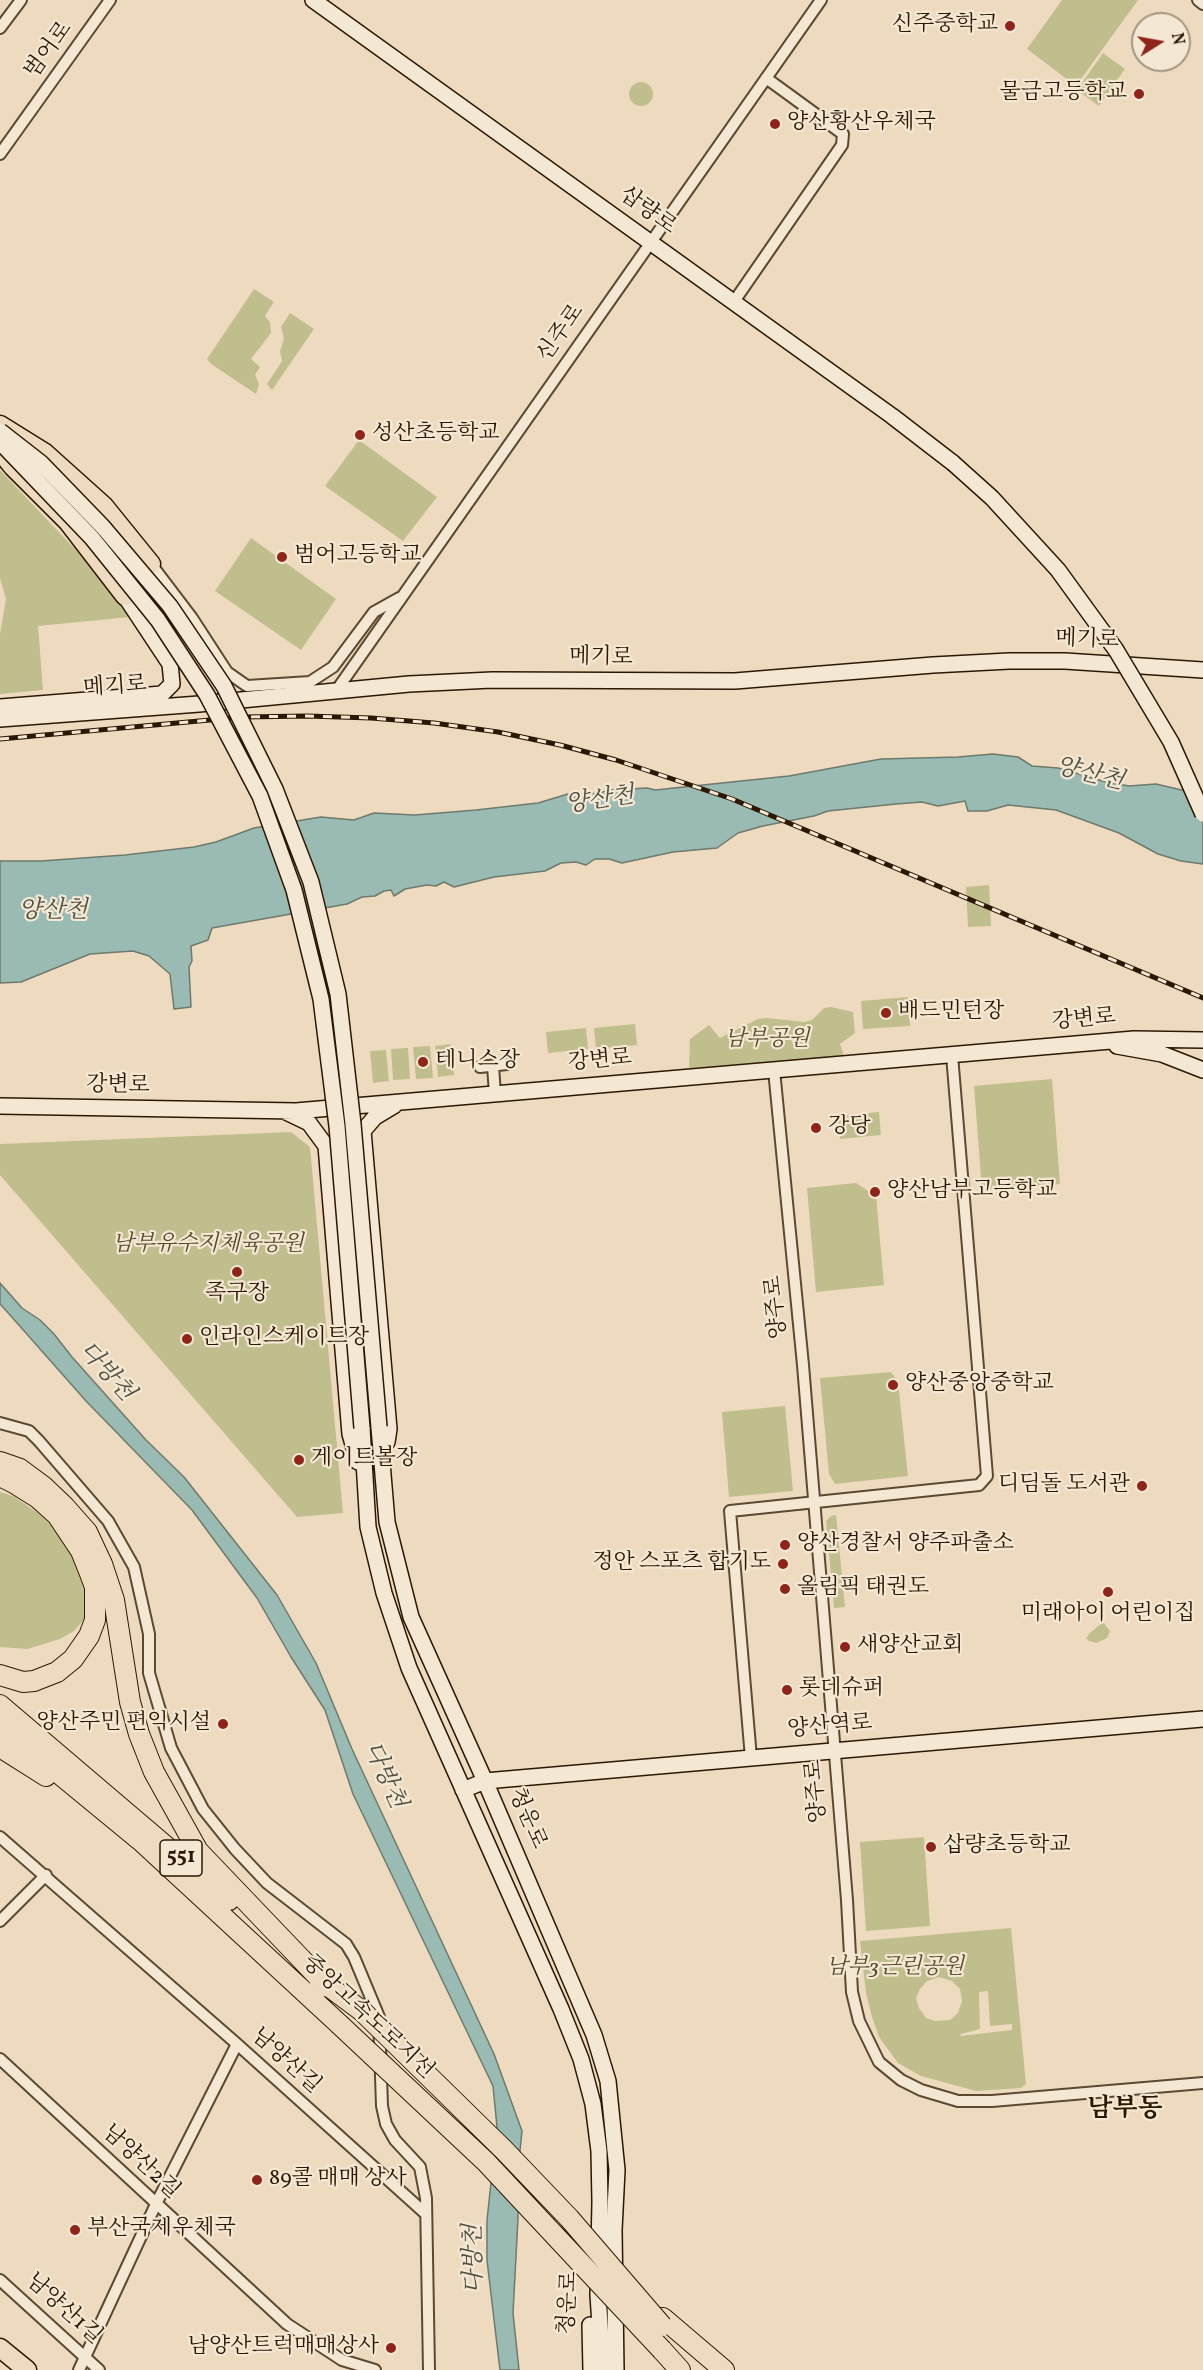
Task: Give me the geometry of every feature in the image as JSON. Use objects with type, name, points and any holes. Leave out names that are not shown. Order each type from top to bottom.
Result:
[{"type":"highway","points":[[0,1462],[20,1469],[43,1486],[87,1532],[102,1564],[114,1600],[130,1702],[138,1734],[154,1772],[198,1851],[328,1987]]},
{"type":"highway","points":[[0,1476],[38,1498],[57,1515],[81,1551],[95,1587],[95,1620],[89,1636],[73,1659],[57,1672],[34,1681],[23,1682],[0,1675]]},
{"type":"highway","name":"중앙고속도로지선","points":[[0,1705],[170,1848],[328,1987],[362,2011],[504,2150],[569,2218],[662,2322]]},
{"type":"highway","name":"중앙고속도로지선","points":[[0,1725],[141,1842],[486,2162],[680,2370]]},
{"type":"highway","points":[[0,1747],[141,1842]]},
{"type":"highway","name":"551","points":[[662,2322],[702,2370]]},
{"type":"highway","name":"551","points":[[662,2322],[724,2370]]},
{"type":"main road","points":[[0,425],[45,453],[104,506],[152,564]]},
{"type":"main road","points":[[0,452],[68,522],[125,596]]},
{"type":"main road","points":[[0,2348],[27,2370]]},
{"type":"street","points":[[0,28],[21,0]]},
{"type":"street","name":"범어로","points":[[0,154],[110,0]]},
{"type":"street","name":"삽량로","points":[[313,0],[892,416],[953,463],[992,498],[1058,570],[1116,650],[1171,742],[1203,814]]},
{"type":"street","name":"신주로","points":[[336,691],[821,0]]},
{"type":"street","points":[[1198,0],[1203,4]]},
{"type":"street","points":[[733,303],[842,145],[843,134],[766,78]]},
{"type":"street","name":"청운로","points":[[0,431],[41,463],[103,527],[170,606],[224,686],[275,789],[311,882],[338,994],[353,1124],[387,1522],[411,1617],[485,1780],[594,2035],[608,2081],[617,2169],[614,2230],[616,2370]]},
{"type":"street","name":"청운로","points":[[0,442],[92,538],[158,620],[207,695],[264,807],[294,890],[321,999],[337,1126],[368,1527],[384,1593],[409,1668],[581,2059],[593,2104],[599,2151],[598,2295],[603,2370]]},
{"type":"street","points":[[152,564],[192,618],[227,672],[247,686],[310,682],[333,667],[374,612],[402,597]]},
{"type":"street","points":[[0,707],[162,694],[172,684],[170,664],[125,596]]},
{"type":"street","name":"메기로","points":[[0,719],[409,684],[492,680],[735,681],[933,665],[1008,662],[1076,662],[1203,670]]},
{"type":"street","name":"강변로","points":[[0,1107],[283,1111],[399,1103],[1099,1042],[1162,1038],[1203,1040]]},
{"type":"street","points":[[1099,1042],[1162,1054],[1203,1070]]},
{"type":"street","points":[[751,1758],[730,1510],[979,1485],[987,1476],[952,1055]]},
{"type":"street","points":[[480,1067],[507,1064]]},
{"type":"street","points":[[493,1066],[495,1094]]},
{"type":"street","name":"양주로","points":[[774,1070],[814,1503],[847,1900],[852,1992],[859,2021],[879,2062],[901,2080],[921,2090],[958,2101],[992,2101],[1203,2083]]},
{"type":"street","points":[[383,1481],[389,1429],[363,1131],[375,1117],[399,1103]]},
{"type":"street","points":[[283,1111],[309,1123],[326,1146],[350,1434],[366,1491]]},
{"type":"street","points":[[0,1423],[29,1431],[39,1441],[108,1521],[134,1567],[149,1634],[149,1673],[171,1748],[203,1809],[234,1849],[267,1883],[346,1944],[354,1957],[379,2017],[381,2106],[386,2124],[395,2140],[420,2167],[426,2198],[429,2370]]},
{"type":"street","name":"양산역로","points":[[463,1790],[485,1780],[1203,1719]]},
{"type":"street","name":"남양산길","points":[[0,1837],[237,2044],[426,2214]]},
{"type":"street","points":[[0,1921],[46,1875]]},
{"type":"street","points":[[79,2370],[156,2204],[237,2044]]},
{"type":"street","name":"남양산2길","points":[[0,2059],[287,2324],[342,2360],[375,2370]]},
{"type":"street","name":"청운로","points":[[591,2370],[590,2317],[600,2202]]},
{"type":"street","name":"청운로","points":[[614,2230],[626,2370]]},
{"type":"street","name":"남양산1길","points":[[0,2280],[99,2370]]},
{"type":"green space","points":[[1062,0],[1138,0],[1076,86],[1027,49]]},
{"type":"green space","points":[[1103,53],[1125,69],[1099,106],[1077,90]]},
{"type":"green space","points":[[641,82],[650,85],[653,94],[650,103],[641,106],[632,103],[629,94],[632,85]]},
{"type":"green space","points":[[254,289],[274,302],[265,316],[270,322],[271,333],[251,359],[260,367],[255,375],[259,384],[256,394],[207,359]]},
{"type":"green space","points":[[290,313],[314,329],[272,390],[267,384],[282,361],[280,351],[284,339],[281,327]]},
{"type":"green space","points":[[359,440],[437,497],[403,541],[325,486]]},
{"type":"green space","points":[[0,470],[110,586],[130,617],[38,626],[43,690],[0,694],[0,634],[6,599],[0,578]]},
{"type":"green space","points":[[251,538],[336,599],[301,650],[215,591]]},
{"type":"green space","points":[[989,885],[991,926],[968,927],[966,887]]},
{"type":"green space","name":"배드민턴장","points":[[908,997],[910,1026],[863,1029],[861,1001]]},
{"type":"green space","name":"남부공원","points":[[831,1007],[853,1012],[855,1033],[840,1044],[844,1056],[689,1070],[690,1039],[709,1025],[720,1038],[758,1019],[804,1022],[812,1020],[824,1008]]},
{"type":"green space","points":[[635,1024],[637,1045],[596,1049],[594,1028]]},
{"type":"green space","points":[[586,1028],[588,1049],[548,1053],[546,1032]]},
{"type":"green space","points":[[451,1044],[454,1075],[438,1077],[435,1046]]},
{"type":"green space","name":"테니스장","points":[[430,1046],[433,1078],[416,1079],[413,1047]]},
{"type":"green space","points":[[408,1048],[410,1079],[393,1080],[391,1049]]},
{"type":"green space","name":"테니스장","points":[[386,1050],[389,1081],[373,1083],[370,1051]]},
{"type":"green space","points":[[1052,1079],[1060,1184],[982,1190],[974,1086]]},
{"type":"green space","points":[[879,1112],[881,1135],[840,1139],[838,1116]]},
{"type":"green space","name":"남부유수지체육공원","points":[[291,1132],[310,1147],[343,1513],[297,1517],[0,1175],[0,1144]]},
{"type":"green space","points":[[856,1183],[876,1196],[884,1285],[816,1292],[807,1188]]},
{"type":"green space","points":[[891,1372],[898,1382],[908,1476],[835,1484],[829,1474],[820,1378]]},
{"type":"green space","points":[[785,1406],[793,1491],[729,1497],[722,1412]]},
{"type":"green space","points":[[0,1492],[13,1496],[38,1513],[68,1541],[87,1571],[85,1618],[74,1631],[60,1639],[27,1649],[0,1647]]},
{"type":"green space","points":[[836,1515],[845,1607],[834,1608],[826,1521]]},
{"type":"green space","points":[[1103,1622],[1110,1631],[1107,1638],[1096,1643],[1089,1641],[1086,1638]]},
{"type":"green space","points":[[924,1837],[930,1926],[866,1931],[860,1842]]},
{"type":"green space","name":"남부3근린공원","points":[[1011,1928],[1026,2084],[1021,2088],[976,2091],[921,2076],[898,2063],[879,2037],[872,2017],[866,1993],[860,1941]],"holes":[[[939,1977],[952,1981],[960,1989],[962,2001],[958,2013],[950,2020],[935,2021],[926,2018],[916,1998],[927,1981]],[[988,1991],[990,2026],[1012,2024],[1012,2030],[960,2036],[980,2029],[979,1992]]]},
{"type":"water","name":"양산천","points":[[993,754],[1018,757],[1032,766],[1058,768],[1106,782],[1129,786],[1156,784],[1203,795],[1203,864],[1181,861],[1158,854],[1119,833],[1056,810],[1008,805],[987,811],[968,811],[965,801],[938,806],[922,802],[896,804],[828,811],[763,826],[738,833],[717,848],[673,852],[622,863],[609,859],[595,859],[586,865],[576,862],[561,863],[545,871],[494,877],[454,887],[444,882],[436,886],[427,885],[405,889],[394,896],[391,890],[384,891],[347,904],[212,928],[208,940],[191,946],[192,961],[189,967],[191,1007],[174,1009],[170,974],[149,956],[133,951],[90,954],[21,982],[0,983],[0,861],[41,861],[125,855],[194,847],[216,842],[254,828],[321,817],[354,820],[374,813],[415,815],[476,810],[538,803],[568,794],[572,799],[587,791],[595,794],[610,790],[647,788],[655,790],[789,776],[881,759]]},
{"type":"water","points":[[0,1283],[22,1308],[40,1320],[54,1334],[146,1440],[184,1477],[277,1595],[316,1663],[352,1749],[494,2054],[522,2131],[517,2180],[518,2218],[513,2313],[519,2370],[500,2370],[487,2260],[487,2220],[497,2127],[493,2086],[353,1794],[325,1710],[257,1598],[192,1510],[86,1401],[0,1304]]},
{"type":"railway","points":[[0,739],[243,717],[307,716],[434,723],[498,732],[560,745],[616,760],[732,799],[1203,998]]},
{"type":"place","name":"신주중학교","points":[[1010,26]]},
{"type":"place","name":"물금고등학교","points":[[1139,94]]},
{"type":"place","name":"양산황산우체국","points":[[775,124]]},
{"type":"place","name":"성산초등학교","points":[[360,435]]},
{"type":"place","name":"범어고등학교","points":[[282,557]]},
{"type":"place","name":"배드민턴장","points":[[886,1013]]},
{"type":"place","name":"테니스장","points":[[423,1062]]},
{"type":"place","name":"강당","points":[[816,1128]]},
{"type":"place","name":"양산남부고등학교","points":[[875,1192]]},
{"type":"place","name":"족구장","points":[[237,1272]]},
{"type":"place","name":"인라인스케이트장","points":[[187,1339]]},
{"type":"place","name":"양산중앙중학교","points":[[893,1385]]},
{"type":"place","name":"게이트볼장","points":[[299,1460]]},
{"type":"place","name":"디딤돌 도서관","points":[[1142,1486]]},
{"type":"place","name":"양산경찰서 양주파출소","points":[[785,1545]]},
{"type":"place","name":"정안 스포츠 합기도","points":[[783,1564]]},
{"type":"place","name":"올림픽 태권도","points":[[785,1589]]},
{"type":"place","name":"미래아이 어린이집","points":[[1108,1592]]},
{"type":"place","name":"새양산교회","points":[[845,1647]]},
{"type":"place","name":"롯데슈퍼","points":[[787,1690]]},
{"type":"place","name":"양산주민 편익시설","points":[[223,1724]]},
{"type":"place","name":"삽량초등학교","points":[[931,1847]]},
{"type":"place","name":"89콜 매매 상사","points":[[257,2180]]},
{"type":"place","name":"부산국제우체국","points":[[75,2230]]},
{"type":"place","name":"남양산트럭매매상사","points":[[391,2348]]},
{"type":"district","name":"남부동","points":[[1125,2111]]},
{"type":"water label","name":"다방천","points":[[105,1373]]},
{"type":"water label","name":"다방천","points":[[383,1776]]},
{"type":"water label","name":"다방천","points":[[476,2259]]}]
